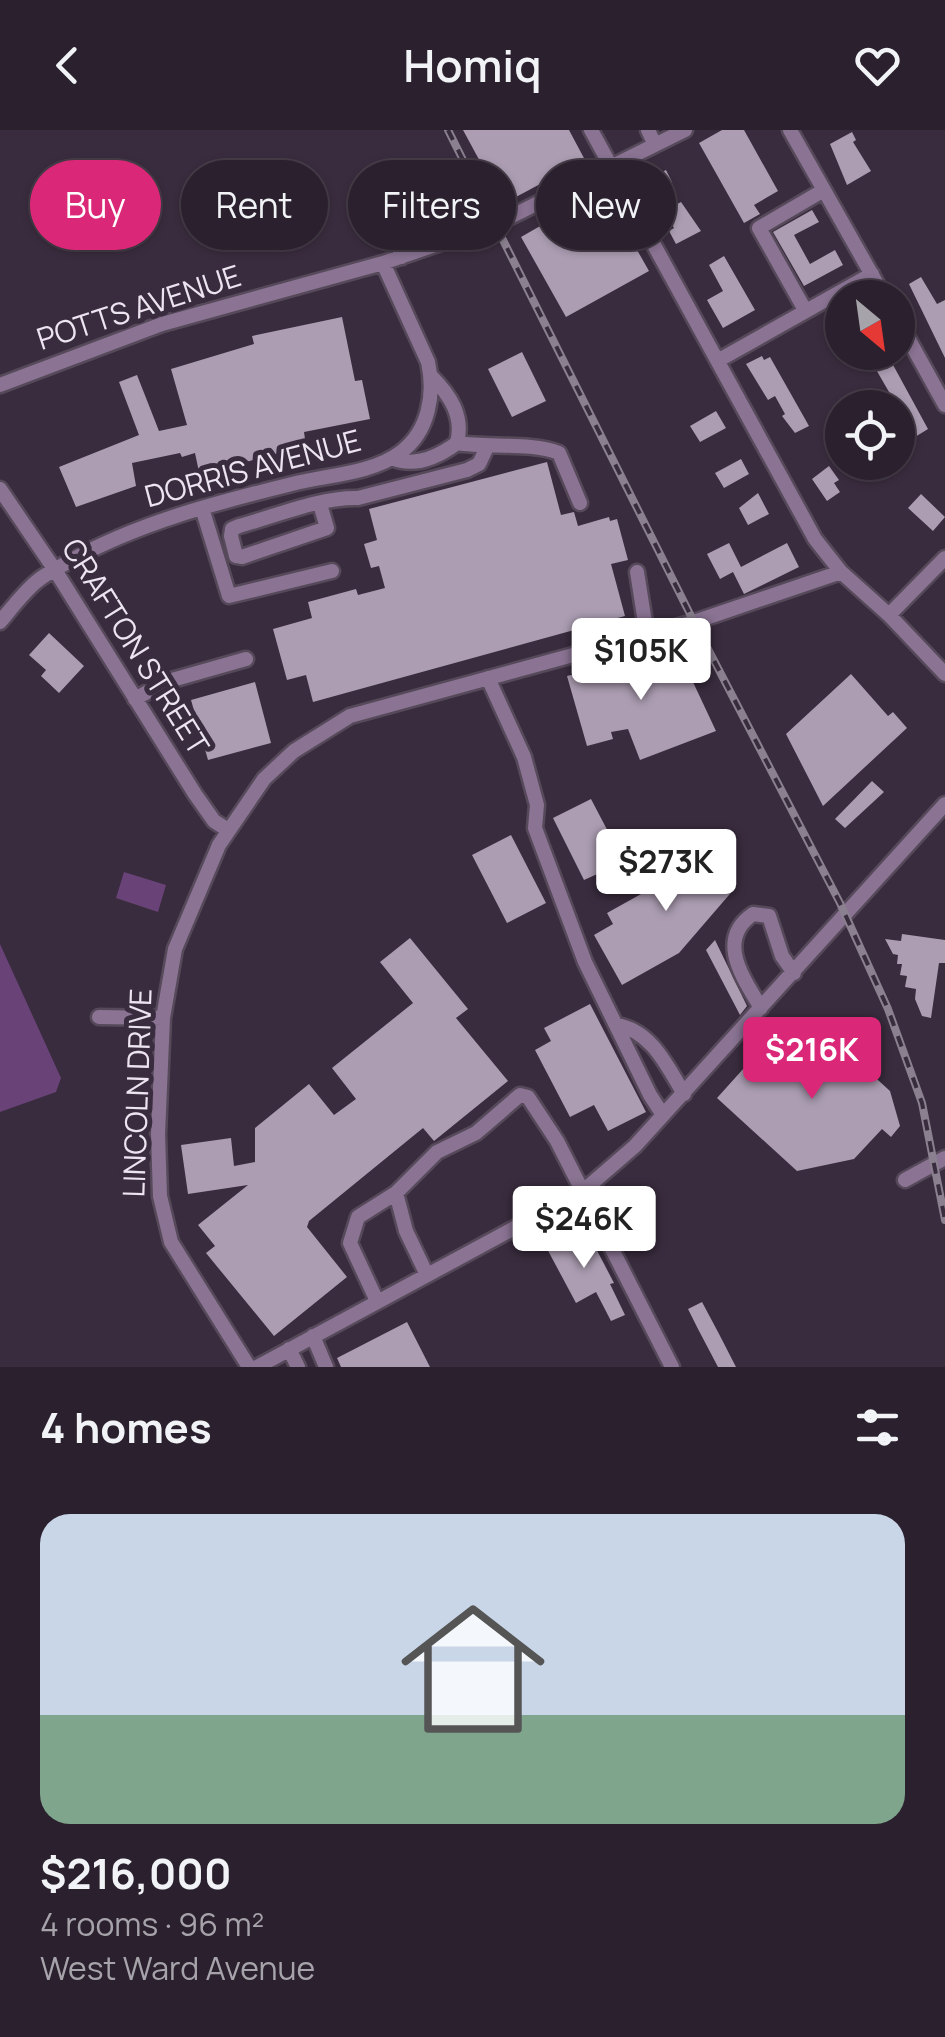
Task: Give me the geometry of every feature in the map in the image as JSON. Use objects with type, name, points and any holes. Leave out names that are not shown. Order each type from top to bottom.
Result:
[{"type":"street","points":[[590,130],[607,160]]},
{"type":"street","points":[[648,130],[655,144]]},
{"type":"street","name":"POTTS AVENUE","points":[[622,160],[686,130]]},
{"type":"street","points":[[790,130],[875,280]]},
{"type":"street","points":[[804,310],[758,228],[824,190]]},
{"type":"street","name":"POTTS AVENUE","points":[[0,385],[162,324],[402,257],[496,224],[536,204]]},
{"type":"street","points":[[399,250],[402,257]]},
{"type":"street","points":[[657,250],[814,540],[841,572],[945,674]]},
{"type":"street","points":[[383,263],[431,376],[456,410],[461,430],[457,443]]},
{"type":"street","points":[[719,360],[872,274]]},
{"type":"street","points":[[915,351],[945,405]]},
{"type":"street","name":"DORRIS AVENUE","points":[[0,622],[37,580],[131,531],[202,508],[370,467],[392,458],[414,439],[422,426],[431,395],[431,376]]},
{"type":"street","points":[[392,458],[422,461],[457,443],[486,448],[546,448],[558,454],[580,502]]},
{"type":"street","points":[[320,504],[328,528],[236,556],[232,529],[239,526],[320,504],[344,498],[358,498],[468,470],[478,464],[486,448]]},
{"type":"street","name":"CRAFTON STREET","points":[[0,489],[204,808],[228,830]]},
{"type":"street","points":[[202,508],[229,596],[332,571]]},
{"type":"street","points":[[215,550],[232,544]]},
{"type":"street","points":[[889,615],[945,558]]},
{"type":"street","points":[[638,572],[647,635]]},
{"type":"street","name":"LINCOLN DRIVE","points":[[249,1367],[172,1242],[164,1220],[158,1134],[163,1018],[174,949],[228,830],[264,779],[294,751],[350,716],[647,635],[841,572]]},
{"type":"street","points":[[136,698],[165,682],[246,660]]},
{"type":"street","points":[[488,678],[524,756],[537,804],[535,828],[585,962],[664,1115]]},
{"type":"street","points":[[257,1367],[582,1191],[635,1146],[684,1094],[945,804]]},
{"type":"street","points":[[762,1008],[733,954],[735,935],[744,920],[754,914],[769,916],[782,956],[794,972]]},
{"type":"street","points":[[100,1017],[163,1018]]},
{"type":"street","points":[[616,1026],[630,1027],[656,1048],[684,1094]]},
{"type":"street","points":[[378,1302],[350,1243],[358,1217],[396,1194],[437,1152],[495,1120],[520,1095],[528,1097],[550,1130],[672,1367]]},
{"type":"street","points":[[905,1180],[945,1158]]},
{"type":"street","points":[[396,1194],[406,1231],[427,1275]]},
{"type":"street","points":[[312,1336],[326,1367]]},
{"type":"street","points":[[289,1349],[298,1367]]},
{"type":"shaded area","points":[[124,872],[166,885],[158,912],[116,898]]},
{"type":"shaded area","points":[[0,944],[61,1078],[56,1092],[0,1112]]},
{"type":"building","points":[[463,130],[569,130],[585,160],[536,160],[536,186],[516,197],[516,160],[479,160]]},
{"type":"building","points":[[722,130],[744,130],[778,191],[754,205],[760,214],[744,223],[699,143]]},
{"type":"building","points":[[852,132],[856,140],[853,142],[871,171],[847,185],[830,144]]},
{"type":"building","points":[[681,202],[701,231],[676,244],[676,205]]},
{"type":"building","points":[[812,210],[819,222],[794,235],[810,264],[835,250],[843,265],[804,286],[773,232]]},
{"type":"building","points":[[536,228],[536,250],[637,250],[649,271],[566,317],[521,237]]},
{"type":"building","points":[[724,256],[755,310],[723,328],[707,300],[723,291],[709,265]]},
{"type":"building","points":[[921,277],[937,304],[945,300],[945,358],[915,296],[915,280]]},
{"type":"building","points":[[342,317],[355,381],[362,380],[370,419],[304,432],[306,446],[242,463],[245,482],[203,491],[195,453],[132,463],[136,486],[76,507],[59,467],[139,435],[119,382],[137,375],[159,431],[187,425],[171,369],[254,344],[252,336]]},
{"type":"building","points":[[522,352],[546,401],[512,417],[488,369]]},
{"type":"building","points":[[762,356],[764,360],[770,357],[809,426],[795,433],[782,416],[785,414],[775,396],[768,400],[746,364]]},
{"type":"building","points":[[876,370],[896,370],[907,390],[888,390]]},
{"type":"building","points":[[915,405],[928,429],[915,437]]},
{"type":"building","points":[[716,411],[726,428],[700,442],[690,426]]},
{"type":"building","points":[[741,459],[749,474],[724,488],[715,473]]},
{"type":"building","points":[[547,462],[561,515],[574,512],[578,526],[609,517],[610,521],[617,519],[628,560],[611,564],[625,616],[313,702],[306,675],[287,680],[273,629],[312,618],[308,602],[356,589],[358,595],[385,588],[379,566],[371,568],[364,544],[377,540],[369,509]]},
{"type":"building","points":[[825,469],[825,480],[839,480],[834,483],[840,492],[827,501],[812,479]]},
{"type":"building","points":[[758,493],[769,514],[748,525],[739,508]]},
{"type":"building","points":[[921,494],[945,517],[933,531],[908,508]]},
{"type":"building","points":[[729,543],[741,567],[787,543],[799,567],[744,594],[733,572],[720,579],[707,554]]},
{"type":"building","points":[[49,633],[84,666],[59,693],[41,676],[46,670],[29,655]]},
{"type":"building","points":[[677,648],[716,731],[640,760],[628,729],[611,732],[613,739],[587,746],[567,676]]},
{"type":"building","points":[[851,674],[888,716],[893,712],[907,728],[823,806],[786,734]]},
{"type":"building","points":[[255,682],[271,743],[208,760],[191,700]]},
{"type":"building","points":[[872,781],[884,792],[845,828],[835,819]]},
{"type":"building","points":[[591,799],[624,862],[584,880],[553,818]]},
{"type":"building","points":[[511,835],[546,903],[507,923],[472,855]]},
{"type":"building","points":[[709,840],[735,888],[679,953],[622,985],[594,935],[613,924],[607,913],[668,879],[661,867]]},
{"type":"building","points":[[902,934],[945,940],[945,963],[939,963],[931,1018],[922,1016],[915,999],[916,989],[905,987],[907,976],[900,975],[902,964],[897,964],[898,955],[893,954],[885,939],[901,941]]},
{"type":"building","points":[[410,938],[468,1009],[456,1018],[508,1081],[434,1141],[423,1128],[309,1221],[307,1227],[347,1277],[274,1336],[206,1253],[215,1246],[198,1225],[248,1185],[188,1194],[181,1145],[231,1138],[234,1166],[255,1162],[255,1128],[309,1084],[334,1115],[356,1099],[332,1068],[413,1003],[380,962]]},
{"type":"building","points":[[715,940],[747,1006],[740,1015],[706,950]]},
{"type":"building","points":[[590,1004],[646,1112],[608,1131],[594,1105],[570,1117],[535,1050],[551,1041],[544,1028]]},
{"type":"building","points":[[810,1018],[890,1091],[900,1126],[891,1137],[882,1129],[854,1159],[797,1171],[717,1098],[744,1068],[749,1072],[762,1056],[770,1063]]},
{"type":"building","points":[[578,1228],[585,1242],[591,1239],[614,1283],[610,1284],[625,1315],[611,1321],[596,1292],[576,1303],[545,1245]]},
{"type":"building","points":[[702,1302],[736,1367],[718,1367],[698,1329],[688,1309]]},
{"type":"building","points":[[407,1322],[430,1367],[341,1367],[337,1358]]},
{"type":"railway","points":[[448,130],[694,622],[840,903],[888,1009],[922,1103],[945,1220]]}]
